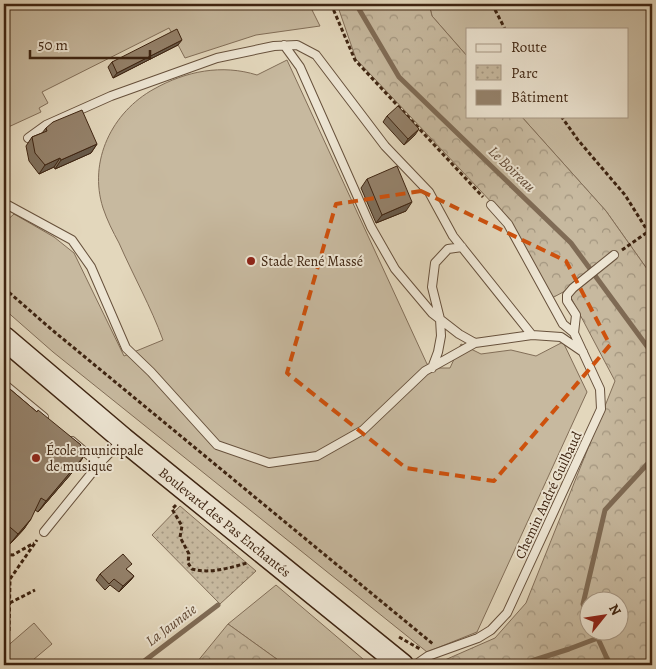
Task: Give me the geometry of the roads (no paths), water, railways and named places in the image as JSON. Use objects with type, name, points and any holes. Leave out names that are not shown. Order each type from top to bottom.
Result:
[{"type":"main road","name":"Boulevard des Pas Enchantés","points":[[4,339],[123,439],[402,665]]},
{"type":"lane","points":[[284,45],[300,68],[371,227],[395,268],[432,313],[459,334],[475,343]]},
{"type":"lane","points":[[28,138],[46,125],[112,96],[217,58],[274,46],[297,45],[316,55],[385,146],[429,192],[453,236],[532,335]]},
{"type":"lane","points":[[4,203],[72,240],[91,267],[126,348],[151,372],[216,445],[269,463],[317,456],[364,430],[425,371],[475,343],[532,335],[561,337],[583,352]]},
{"type":"lane","points":[[491,205],[508,224],[563,324],[574,333]]},
{"type":"lane","points":[[432,368],[441,336],[440,319],[432,287],[435,263],[448,249],[462,247]]},
{"type":"lane","name":"Chemin André Guilbaud","points":[[415,665],[428,656],[478,638],[491,630],[507,613],[602,409],[600,389],[574,333],[576,316],[567,301],[567,296],[573,288],[614,255]]},
{"type":"lane","points":[[4,384],[48,421]]},
{"type":"lane","points":[[62,433],[99,464]]},
{"type":"lane","points":[[44,532],[99,464],[123,439]]},
{"type":"waterway","name":"Le Boireau","points":[[356,4],[399,77],[571,243],[652,353]]},
{"type":"waterway","name":"Le Boireau","points":[[586,592],[605,510],[652,459]]},
{"type":"waterway","name":"La Jaunaie","points":[[139,665],[218,605]]},
{"type":"waterway","name":"La Jaunaie","points":[[488,665],[525,663],[587,642]]},
{"type":"waterway","name":"Le Boireau","points":[[600,642],[610,665]]},
{"type":"waterway","name":"La Jaunaie","points":[[451,663],[460,665]]},
{"type":"place","name":"Stade René Massé","points":[[251,261]]},
{"type":"place","name":"École municipale de musique","points":[[36,458]]}]
